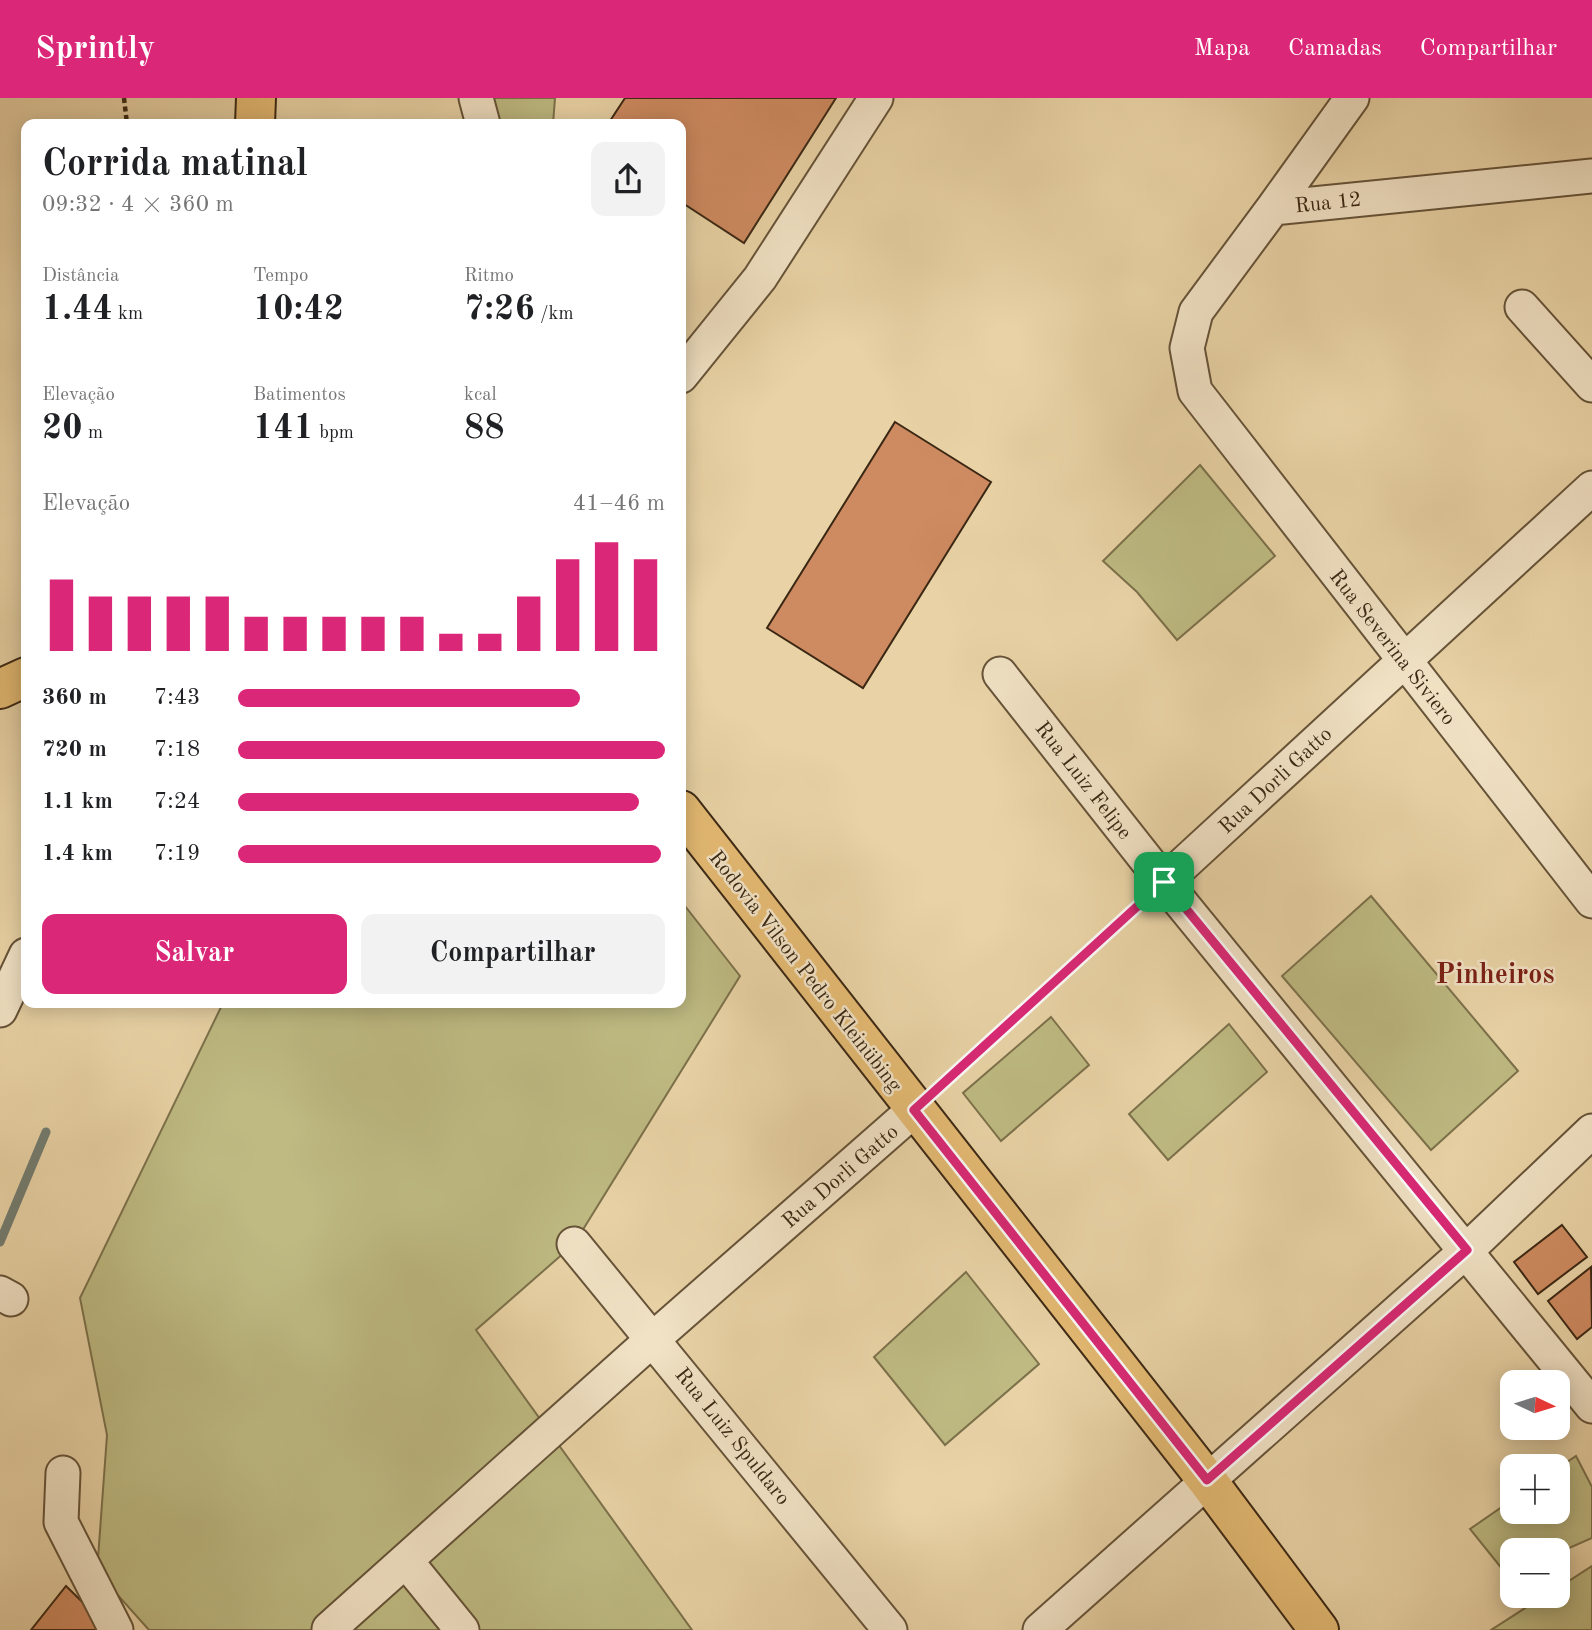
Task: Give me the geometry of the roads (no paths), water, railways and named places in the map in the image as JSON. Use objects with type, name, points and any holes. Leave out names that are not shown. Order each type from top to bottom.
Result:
[{"type":"main road","points":[[255,119],[256,98]]},
{"type":"main road","points":[[0,689],[21,679]]},
{"type":"main road","name":"Rodovia Vilson Pedro Kleinübing","points":[[686,816],[1207,1480],[1319,1630]]},
{"type":"street","points":[[476,98],[482,119]]},
{"type":"street","points":[[686,370],[760,278],[876,98]]},
{"type":"street","points":[[1273,208],[1352,98]]},
{"type":"street","name":"Rua 12","points":[[1195,391],[1187,348],[1196,312],[1273,208],[1592,176]]},
{"type":"street","points":[[1522,307],[1592,385]]},
{"type":"street","name":"Rua Severina Siviero","points":[[1195,391],[1403,662],[1592,901]]},
{"type":"street","name":"Rua Dorli Gatto","points":[[1164,882],[1592,488]]},
{"type":"street","name":"Rua Luiz Felipe","points":[[1000,674],[1164,882],[1592,1406]]},
{"type":"street","points":[[0,1010],[21,966]]},
{"type":"street","name":"Rua Dorli Gatto","points":[[329,1629],[914,1110]]},
{"type":"street","points":[[1040,1630],[1467,1250],[1592,1131]]},
{"type":"street","name":"Rua Luiz Spuldaro","points":[[574,1244],[890,1630]]},
{"type":"street","points":[[63,1473],[61,1522],[116,1630]]},
{"type":"street","points":[[406,1561],[462,1630]]},
{"type":"waterway","points":[[0,1242],[46,1132]]},
{"type":"district","name":"Pinheiros","points":[[1495,973]]}]
